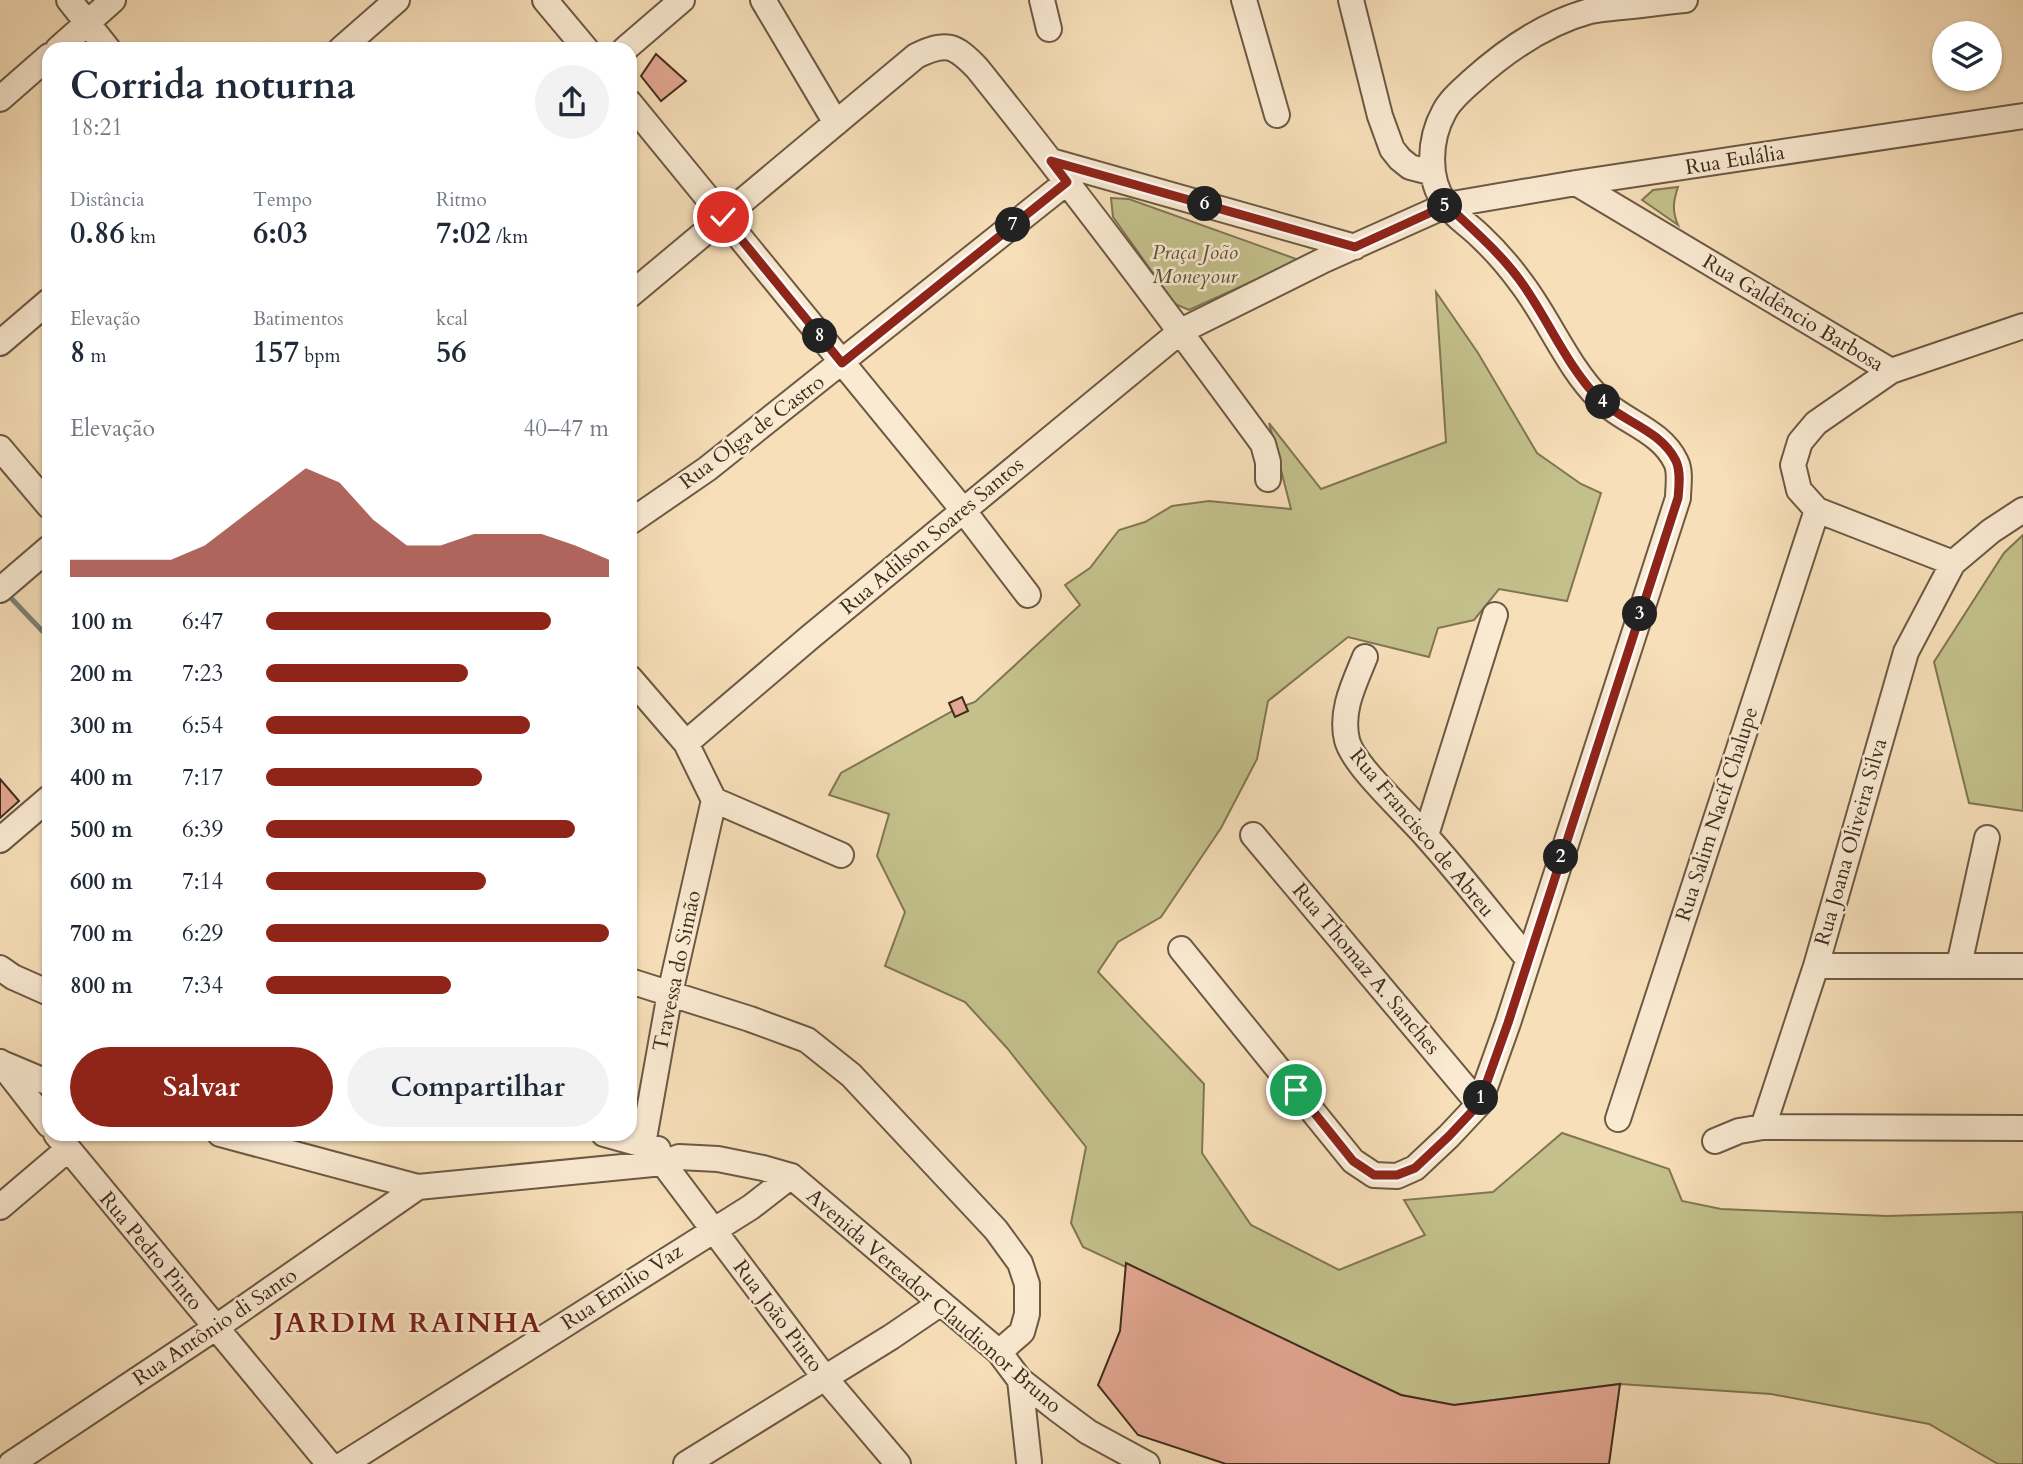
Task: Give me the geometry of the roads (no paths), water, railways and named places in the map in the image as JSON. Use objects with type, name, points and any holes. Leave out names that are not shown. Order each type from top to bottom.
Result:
[{"type":"street","points":[[69,0],[103,42]]},
{"type":"street","points":[[66,42],[113,0]]},
{"type":"street","points":[[349,42],[397,0]]},
{"type":"street","points":[[545,0],[580,42]]},
{"type":"street","points":[[633,42],[682,0]]},
{"type":"street","points":[[763,0],[836,122]]},
{"type":"street","points":[[1042,0],[1049,29]]},
{"type":"street","points":[[1244,0],[1277,115]]},
{"type":"street","points":[[1351,0],[1380,116],[1392,149],[1410,167],[1433,173]]},
{"type":"street","points":[[1181,949],[1353,1161],[1374,1175],[1397,1175],[1415,1168],[1479,1104],[1678,498],[1679,478],[1677,463],[1664,445],[1599,399],[1580,375],[1523,285],[1502,258],[1447,205],[1435,188],[1433,153],[1436,130],[1444,112],[1459,93],[1487,68],[1556,23],[1591,11],[1685,0]]},
{"type":"street","points":[[637,289],[916,56],[932,48],[949,47],[964,55],[978,68],[1181,331],[1263,444],[1268,462],[1268,479]]},
{"type":"street","points":[[0,99],[42,62]]},
{"type":"street","points":[[637,112],[963,510],[1028,595]]},
{"type":"street","name":"Rua Eulália","points":[[1355,247],[1447,205],[2023,116]]},
{"type":"street","points":[[1051,161],[1355,247]]},
{"type":"street","name":"Rua Olga de Castro","points":[[637,517],[707,469],[1067,182]]},
{"type":"street","name":"Rua Galdêncio Barbosa","points":[[1576,183],[1891,372],[2023,326]]},
{"type":"street","name":"Rua Adilson Soares Santos","points":[[686,743],[1181,331],[1355,247]]},
{"type":"street","points":[[0,343],[42,307]]},
{"type":"street","points":[[1891,372],[1815,423],[1800,442],[1793,465],[1799,490],[1817,510],[1953,563],[1991,531],[2023,510]]},
{"type":"street","points":[[0,448],[42,498]]},
{"type":"street","name":"Rua Salim Nacif Chalupe","points":[[1618,1119],[1817,510]]},
{"type":"street","points":[[0,590],[42,554]]},
{"type":"street","name":"Rua Joana Oliveira Silva","points":[[1763,1127],[1816,966],[1906,652],[1953,563]]},
{"type":"street","points":[[1426,835],[1495,615]]},
{"type":"street","name":"Rua Francisco de Abreu","points":[[1365,657],[1350,695],[1344,722],[1348,744],[1360,764],[1426,835],[1528,959]]},
{"type":"street","points":[[637,686],[686,743],[714,800],[841,855]]},
{"type":"street","name":"Travessa do Simão","points":[[643,1144],[670,993],[714,800]]},
{"type":"street","points":[[0,840],[42,804]]},
{"type":"street","name":"Rua Thomaz A. Sanches","points":[[1253,835],[1479,1104]]},
{"type":"street","points":[[1959,965],[1987,838]]},
{"type":"street","points":[[1816,966],[2023,966]]},
{"type":"street","points":[[0,968],[42,990]]},
{"type":"street","points":[[637,983],[807,1040],[851,1075],[996,1230],[1020,1263],[1027,1284],[1027,1314],[1022,1332],[999,1352]]},
{"type":"street","points":[[0,1062],[42,1080]]},
{"type":"street","name":"Rua Pedro Pinto","points":[[0,1062],[42,1117]]},
{"type":"street","points":[[1715,1141],[1763,1127],[2023,1128]]},
{"type":"street","points":[[0,1207],[53,1141]]},
{"type":"street","name":"Rua Pedro Pinto","points":[[61,1141],[329,1464]]},
{"type":"street","name":"Avenida Vereador Claudionor Bruno","points":[[246,1141],[418,1187],[671,1160],[718,1159],[791,1176],[999,1352],[1020,1380],[1088,1432],[1147,1464]]},
{"type":"street","points":[[631,1141],[643,1144],[671,1160]]},
{"type":"street","name":"Rua João Pinto","points":[[671,1160],[712,1230],[825,1378],[898,1464]]},
{"type":"street","name":"Rua Emilio Vaz","points":[[344,1464],[751,1207],[791,1176]]},
{"type":"street","name":"Rua Antônio di Santo","points":[[11,1464],[215,1328],[418,1187]]},
{"type":"street","points":[[686,1464],[941,1303]]},
{"type":"street","points":[[1020,1380],[1030,1463]]},
{"type":"waterway","points":[[11,598],[42,631]]},
{"type":"district","name":"JARDIM RAINHA","points":[[408,1323]]},
{"type":"park label","name":"Praça João Moneyour","points":[[1195,264]]}]
